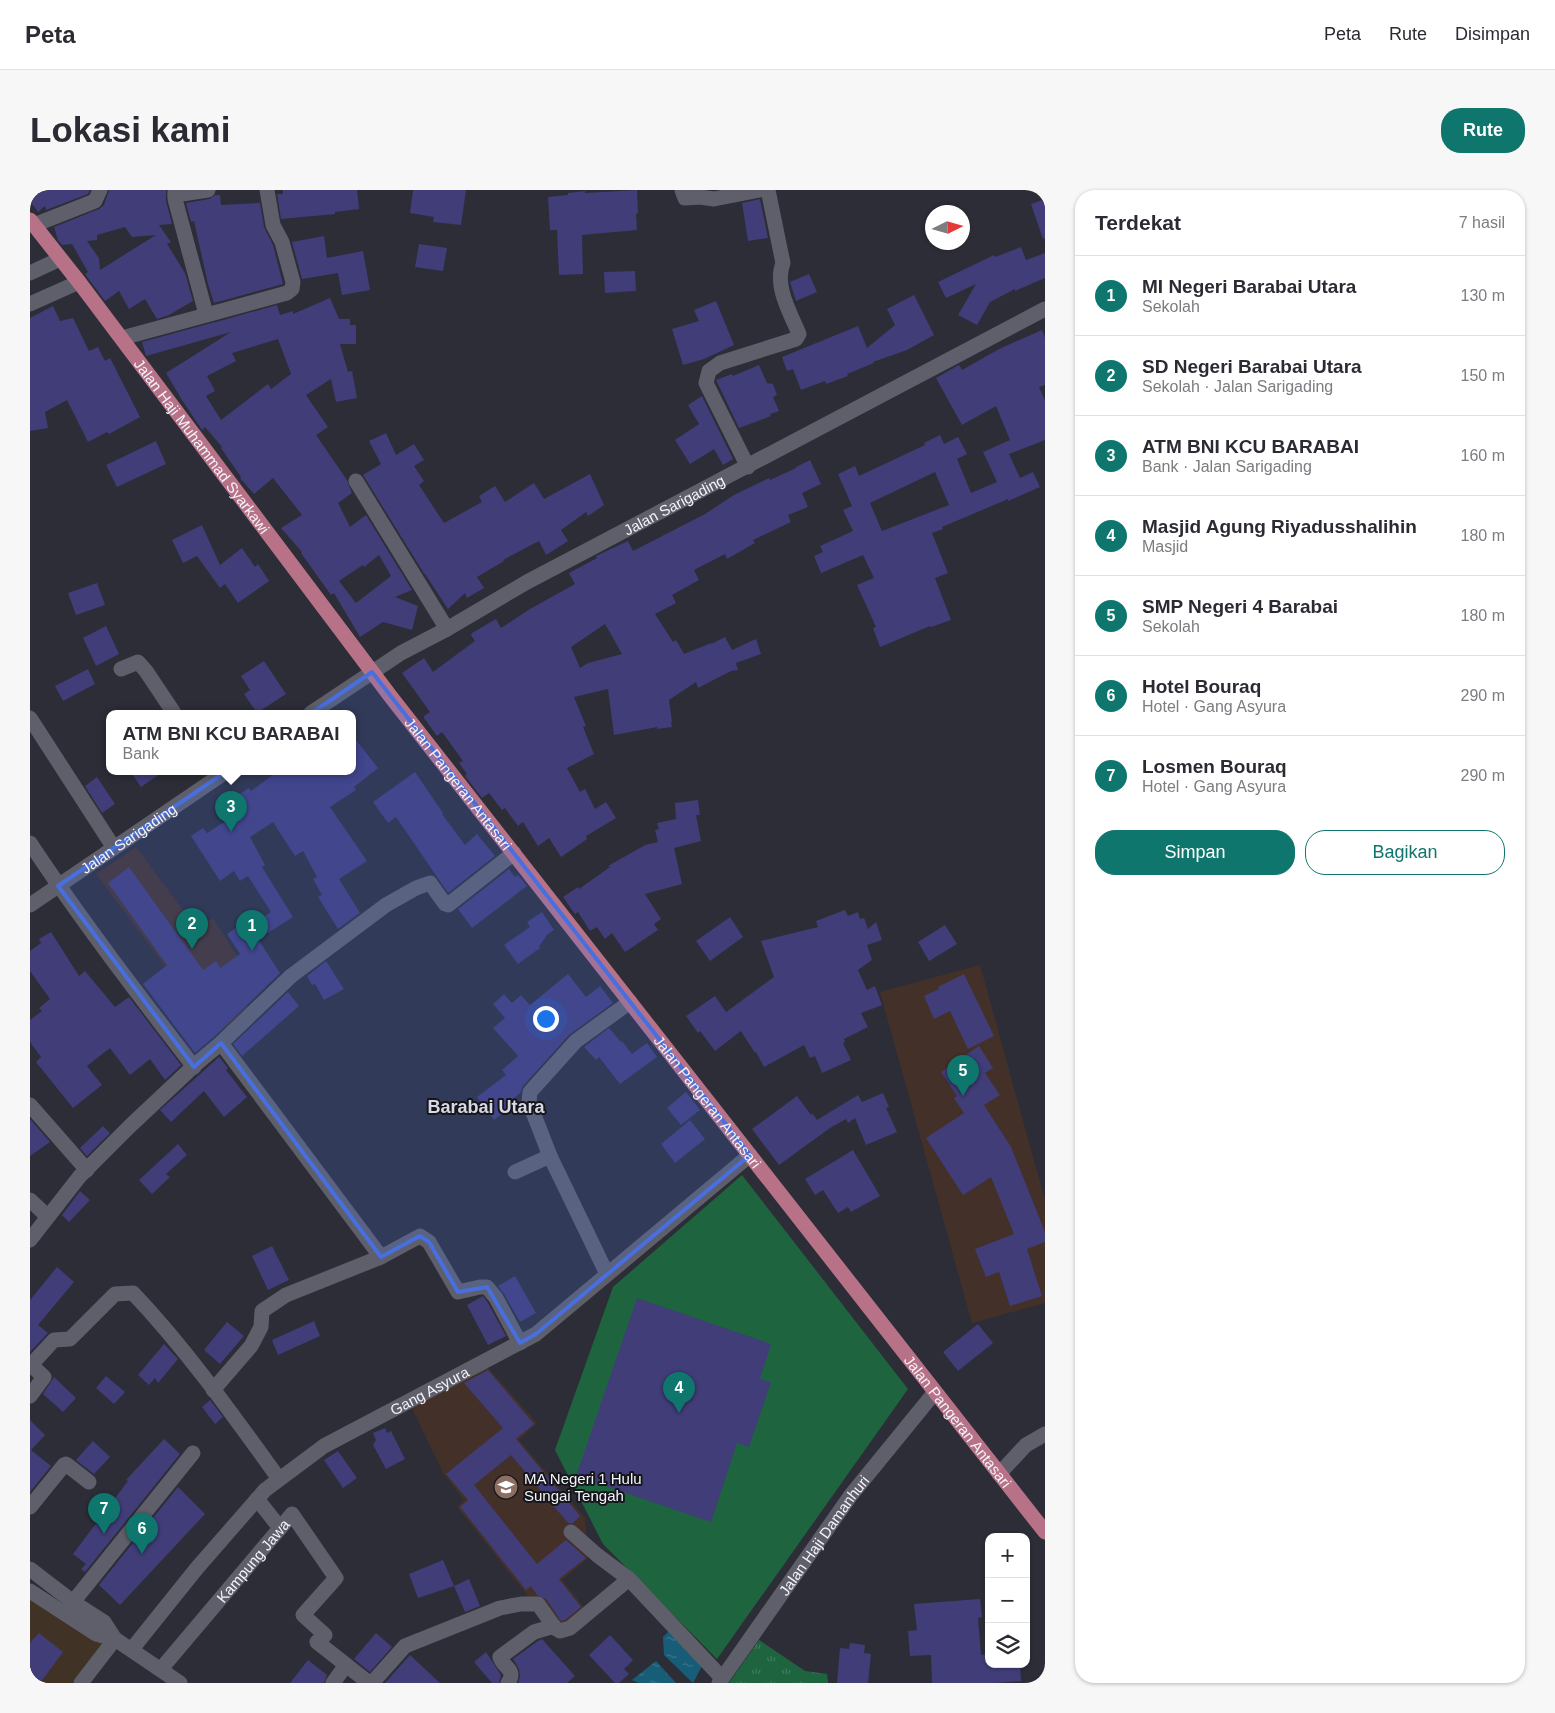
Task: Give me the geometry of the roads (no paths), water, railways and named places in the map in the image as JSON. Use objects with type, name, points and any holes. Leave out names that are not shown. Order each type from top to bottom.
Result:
[{"type":"main road","name":"Jalan Haji Muhammad Syarkawi","points":[[32,223],[122,338],[372,672]]},
{"type":"main road","name":"Jalan Pangeran Antasari","points":[[372,672],[1045,1532]]},
{"type":"street","points":[[32,223],[95,200],[100,190]]},
{"type":"street","points":[[206,314],[175,192],[208,190]]},
{"type":"street","points":[[122,338],[287,293],[292,289],[293,282],[282,242],[273,225],[267,190]]},
{"type":"street","points":[[682,190],[685,198],[700,197],[714,199],[760,190]]},
{"type":"street","points":[[748,467],[706,383],[709,371],[720,363],[796,339],[799,334],[779,281],[783,263],[768,190]]},
{"type":"street","points":[[30,273],[60,259]]},
{"type":"street","points":[[30,304],[79,282]]},
{"type":"street","name":"Jalan Sarigading","points":[[315,710],[401,653],[447,629],[527,582],[1045,310]]},
{"type":"street","points":[[356,482],[447,629]]},
{"type":"street","points":[[121,669],[138,662],[172,710]]},
{"type":"street","points":[[30,718],[114,848]]},
{"type":"street","name":"Jalan Sarigading","points":[[30,905],[114,848],[215,775]]},
{"type":"street","points":[[30,843],[111,960],[194,1066]]},
{"type":"street","points":[[30,1240],[47,1216],[87,1170],[194,1066],[221,1043],[291,976],[386,905],[416,888],[430,884],[445,904],[448,905],[514,853]]},
{"type":"street","points":[[607,1274],[550,1156],[529,1102],[530,1092],[576,1041],[630,1002]]},
{"type":"street","points":[[221,1043],[381,1257]]},
{"type":"street","points":[[30,1106],[87,1170]]},
{"type":"street","name":"Gang Asyura","points":[[132,1649],[197,1568],[265,1490],[324,1446],[536,1334],[750,1155]]},
{"type":"street","points":[[515,1172],[550,1156]]},
{"type":"street","points":[[30,1200],[47,1216]]},
{"type":"street","points":[[213,1390],[251,1346],[261,1327],[262,1311],[286,1295],[381,1257],[420,1236],[429,1242],[458,1292],[487,1287],[496,1298],[520,1342]]},
{"type":"street","points":[[30,1396],[44,1377],[30,1364],[54,1340],[70,1339],[115,1294],[132,1293],[154,1316],[213,1390],[279,1479]]},
{"type":"street","name":"Jalan Haji Damanhuri","points":[[720,1681],[851,1495],[935,1392]]},
{"type":"street","points":[[999,1474],[1026,1445],[1045,1434]]},
{"type":"street","points":[[73,1602],[193,1453]]},
{"type":"street","points":[[30,1507],[66,1464],[89,1482]]},
{"type":"street","points":[[257,1499],[280,1528]]},
{"type":"street","name":"Kampung Jawa","points":[[161,1669],[292,1514],[336,1578],[303,1615],[325,1635],[317,1642],[370,1683]]},
{"type":"street","points":[[571,1532],[597,1555],[629,1579],[720,1681]]},
{"type":"street","points":[[30,1569],[73,1602],[104,1622],[115,1639]]},
{"type":"street","points":[[370,1683],[405,1646],[500,1608],[521,1604],[538,1604],[560,1631],[570,1628],[629,1579]]},
{"type":"street","points":[[30,1591],[96,1634],[115,1639],[132,1649],[180,1683]]},
{"type":"street","points":[[508,1683],[512,1678],[511,1673],[500,1660],[500,1657],[534,1632],[554,1626]]},
{"type":"street","points":[[81,1683],[115,1639]]},
{"type":"street","points":[[333,1683],[346,1665]]},
{"type":"water","points":[[669,1631],[702,1666],[693,1683],[664,1655],[663,1637]]},
{"type":"water","points":[[656,1661],[676,1683],[639,1683],[632,1680]]},
{"type":"place","name":"ATM BNI KCU BARABAI","points":[[231,832]]},
{"type":"place","name":"SD Negeri Barabai Utara","points":[[192,949]]},
{"type":"place","name":"MI Negeri Barabai Utara","points":[[252,951]]},
{"type":"place","name":"SMP Negeri 4 Barabai","points":[[963,1096]]},
{"type":"place","name":"Masjid Agung Riyadusshalihin","points":[[679,1413]]},
{"type":"place","name":"MA Negeri 1 Hulu Sungai Tengah","points":[[506,1487]]},
{"type":"place","name":"Losmen Bouraq","points":[[104,1534]]},
{"type":"place","name":"Hotel Bouraq","points":[[142,1554]]},
{"type":"district","name":"Barabai Utara","points":[[486,1107]]}]
